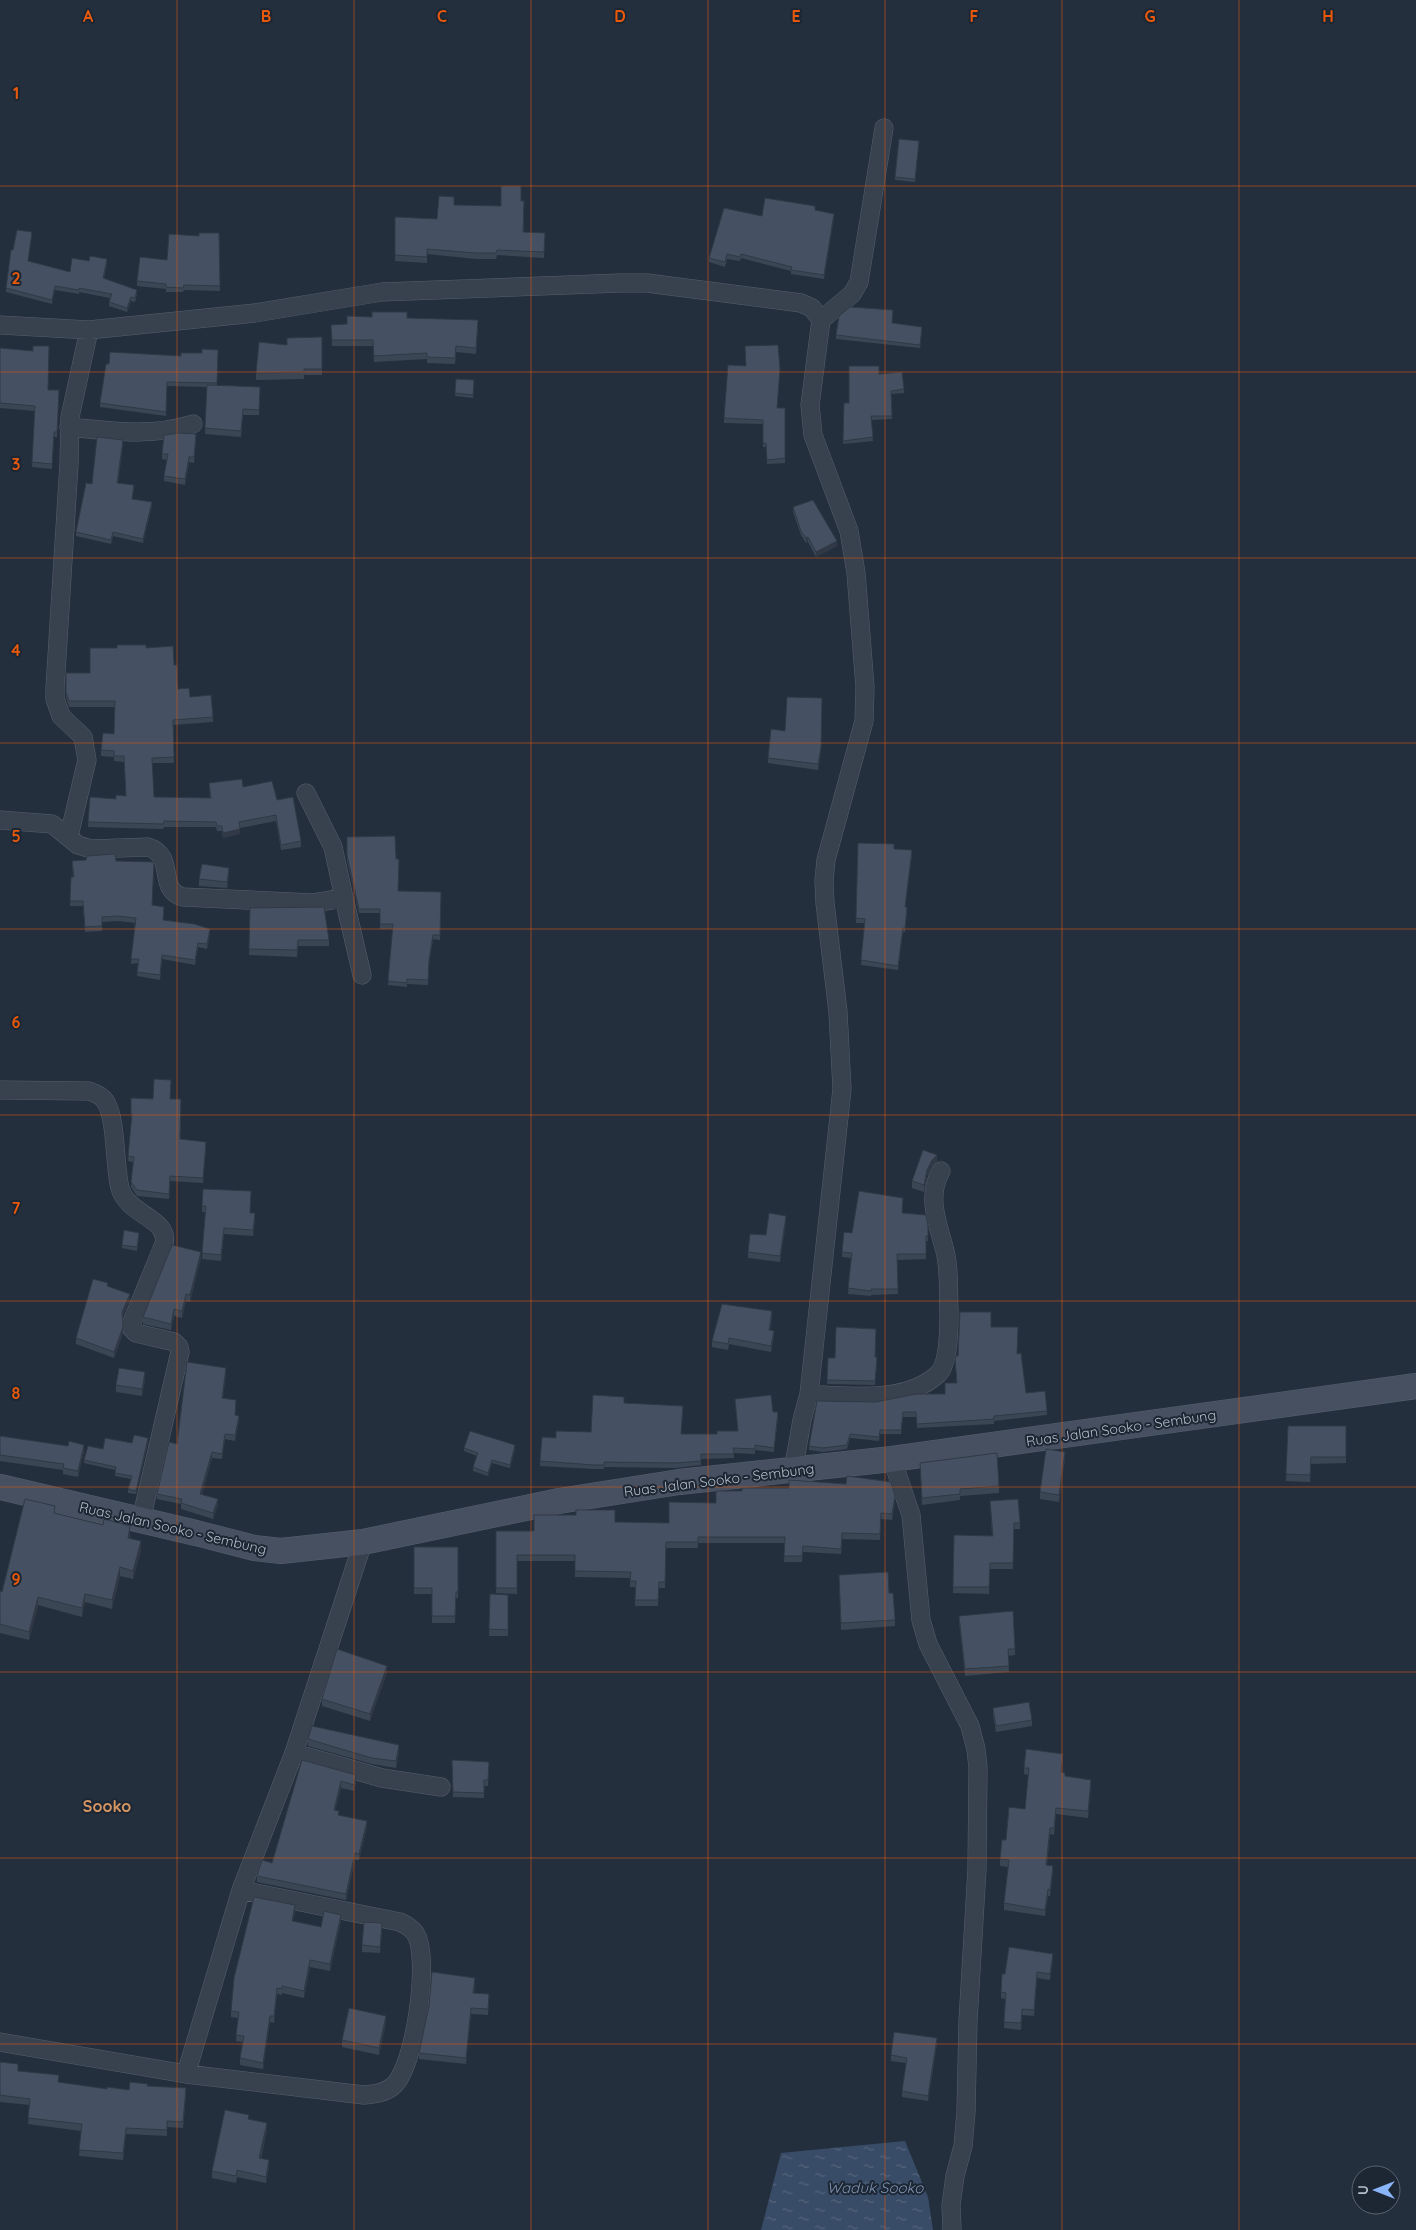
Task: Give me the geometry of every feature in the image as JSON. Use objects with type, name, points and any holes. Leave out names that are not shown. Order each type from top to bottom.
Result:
[{"type":"main road","name":"Ruas Jalan Sooko - Sembung","points":[[0,1487],[266,1551],[363,1542],[587,1497],[679,1482],[892,1459],[1416,1386]]},
{"type":"street","points":[[793,1471],[802,1420],[809,1394],[842,1089],[838,1012],[824,881],[826,860],[864,721],[865,687],[856,573],[850,531],[819,454],[810,419],[810,405],[821,320],[852,294],[859,282],[884,128]]},
{"type":"street","points":[[0,325],[88,330],[255,313],[382,292],[620,283],[647,283],[801,303],[812,308],[821,320]]},
{"type":"street","points":[[69,836],[87,760],[87,751],[83,737],[61,716],[55,699],[70,464],[69,428],[88,330]]},
{"type":"street","points":[[69,428],[137,433],[182,428],[193,424]]},
{"type":"street","points":[[306,793],[333,847],[362,975]]},
{"type":"street","points":[[0,820],[41,821],[52,824],[78,845],[91,849],[148,847],[155,850],[164,859],[170,889],[184,898],[313,903],[344,898]]},
{"type":"street","points":[[0,1090],[90,1091],[101,1097],[106,1102],[111,1118],[121,1189],[132,1207],[159,1224],[165,1234],[164,1244],[132,1322],[132,1329],[136,1333],[174,1342],[179,1346],[180,1352],[141,1520]]},
{"type":"street","points":[[809,1394],[855,1396],[896,1394],[916,1387],[939,1374],[944,1360],[949,1320],[945,1253],[932,1198],[934,1182],[941,1171]]},
{"type":"street","points":[[892,1459],[911,1515],[921,1620],[928,1644],[970,1726],[976,1749],[978,1768],[977,1869],[968,2021],[966,2112],[963,2146],[954,2176],[951,2205],[952,2230]]},
{"type":"street","points":[[186,2074],[241,1890],[294,1753],[363,1542]]},
{"type":"street","points":[[294,1753],[382,1778],[441,1787]]},
{"type":"street","points":[[0,2042],[186,2074],[364,2095],[375,2094],[394,2085],[402,2074],[414,2041],[421,1995],[421,1951],[416,1934],[409,1926],[400,1922],[241,1890]]},
{"type":"water","name":"Waduk Sooko","points":[[905,2141],[928,2197],[933,2230],[761,2230],[781,2153]]},
{"type":"building","points":[[899,139],[919,141],[915,179],[895,177]]},
{"type":"building","points":[[501,186],[521,186],[521,201],[524,201],[523,232],[545,233],[544,252],[497,250],[496,253],[476,253],[427,249],[427,257],[395,255],[395,217],[437,219],[439,196],[454,197],[454,205],[501,206]]},
{"type":"building","points":[[765,198],[815,206],[815,210],[834,214],[824,275],[791,270],[792,267],[741,254],[740,257],[727,254],[725,262],[709,258],[724,208],[762,216]]},
{"type":"building","points":[[17,230],[32,232],[28,261],[70,272],[72,258],[89,261],[90,256],[107,259],[103,278],[137,290],[135,298],[131,297],[127,308],[109,302],[112,294],[79,288],[79,290],[55,286],[52,300],[6,288],[11,250],[13,250]]},
{"type":"building","points":[[199,233],[219,233],[220,286],[184,285],[183,288],[166,287],[166,284],[137,281],[140,257],[167,260],[169,234],[199,236]]},
{"type":"building","points":[[850,307],[893,310],[892,323],[922,327],[920,345],[836,335],[839,316]]},
{"type":"building","points":[[372,312],[407,312],[407,318],[478,320],[476,348],[456,346],[455,358],[427,357],[427,353],[374,356],[373,340],[332,340],[331,325],[347,324],[347,316],[372,317]]},
{"type":"building","points":[[322,337],[322,369],[304,369],[304,372],[256,373],[259,342],[287,345],[287,338]]},
{"type":"building","points":[[778,345],[780,369],[777,408],[785,408],[785,458],[767,460],[766,443],[763,443],[763,420],[724,418],[728,365],[746,366],[745,346]]},
{"type":"building","points":[[33,346],[49,346],[48,390],[59,390],[57,432],[54,432],[52,464],[32,462],[35,406],[0,403],[0,348],[33,351]]},
{"type":"building","points":[[202,349],[218,350],[217,383],[167,382],[166,412],[100,403],[106,364],[109,364],[110,352],[181,356],[181,353],[202,353]]},
{"type":"building","points":[[849,366],[879,366],[879,374],[902,372],[904,389],[891,391],[892,416],[871,416],[873,437],[843,441],[844,403],[849,403]]},
{"type":"building","points":[[456,379],[474,380],[473,395],[455,393]]},
{"type":"building","points":[[207,385],[260,387],[259,410],[243,409],[241,431],[205,428]]},
{"type":"building","points":[[196,434],[194,457],[189,457],[185,479],[164,476],[168,454],[162,454],[164,435]]},
{"type":"building","points":[[97,437],[123,440],[117,483],[134,485],[132,499],[152,502],[143,539],[113,532],[111,540],[76,532],[86,483],[92,484]]},
{"type":"building","points":[[813,500],[837,541],[816,552],[808,537],[806,538],[801,531],[793,507]]},
{"type":"building","points":[[117,645],[146,645],[146,648],[173,646],[174,665],[177,665],[178,689],[189,688],[190,697],[211,695],[213,717],[173,720],[174,757],[152,758],[154,797],[211,798],[209,783],[242,779],[243,787],[272,781],[277,800],[293,797],[301,841],[281,845],[276,815],[239,822],[240,829],[223,833],[222,826],[217,826],[216,822],[164,821],[163,824],[88,822],[90,797],[116,799],[116,795],[126,796],[124,756],[114,756],[114,751],[101,750],[103,733],[114,734],[115,701],[69,701],[66,692],[66,673],[90,673],[90,648],[117,648]]},
{"type":"building","points":[[787,697],[822,698],[821,748],[818,764],[768,758],[771,729],[785,731]]},
{"type":"building","points":[[395,836],[396,859],[399,859],[398,891],[441,892],[440,935],[433,935],[428,980],[407,979],[407,983],[388,981],[393,924],[380,924],[380,909],[359,909],[347,855],[347,837]]},
{"type":"building","points":[[858,843],[894,844],[894,849],[912,850],[905,907],[907,907],[905,928],[903,928],[898,966],[861,960],[865,919],[856,918]]},
{"type":"building","points":[[115,854],[116,861],[154,862],[152,905],[164,907],[163,920],[194,924],[210,929],[207,944],[198,943],[195,960],[162,955],[160,975],[137,972],[139,959],[131,959],[136,918],[102,917],[102,926],[85,927],[83,901],[70,901],[71,877],[74,877],[72,861],[86,860],[87,856]]},
{"type":"building","points":[[202,864],[229,868],[227,882],[199,879]]},
{"type":"building","points":[[324,907],[329,940],[298,940],[297,950],[249,949],[250,908]]},
{"type":"building","points":[[154,1079],[171,1080],[170,1099],[181,1099],[180,1139],[206,1142],[203,1178],[170,1176],[169,1194],[137,1190],[131,1182],[134,1157],[128,1156],[132,1114],[131,1098],[153,1099]]},
{"type":"building","points":[[923,1150],[937,1155],[927,1170],[924,1185],[912,1181]]},
{"type":"building","points":[[203,1189],[251,1191],[250,1213],[255,1213],[253,1230],[224,1228],[221,1255],[202,1253],[206,1206],[202,1206]]},
{"type":"building","points":[[859,1191],[903,1198],[902,1213],[926,1215],[928,1236],[926,1236],[926,1254],[897,1254],[898,1289],[871,1289],[871,1291],[848,1288],[852,1253],[842,1252],[844,1232],[852,1233]]},
{"type":"building","points":[[769,1213],[786,1216],[780,1256],[748,1252],[750,1234],[766,1235]]},
{"type":"building","points":[[124,1230],[139,1233],[137,1247],[122,1245]]},
{"type":"building","points":[[172,1245],[201,1252],[190,1295],[186,1294],[182,1311],[174,1309],[171,1324],[143,1317]]},
{"type":"building","points":[[93,1279],[108,1283],[107,1286],[130,1294],[122,1312],[123,1327],[114,1352],[76,1338]]},
{"type":"building","points":[[722,1304],[772,1311],[769,1330],[774,1331],[771,1346],[729,1338],[728,1344],[712,1341]]},
{"type":"building","points":[[960,1312],[991,1312],[991,1327],[1018,1327],[1017,1354],[1021,1353],[1026,1393],[1045,1391],[1047,1411],[994,1416],[994,1419],[917,1424],[916,1412],[903,1412],[901,1430],[880,1430],[879,1437],[850,1434],[847,1445],[823,1448],[809,1446],[817,1401],[876,1402],[916,1394],[945,1394],[945,1383],[957,1383],[955,1359],[958,1356]]},
{"type":"building","points":[[836,1327],[876,1329],[875,1357],[877,1357],[875,1381],[827,1380],[828,1358],[835,1358]]},
{"type":"building","points":[[187,1362],[226,1368],[222,1398],[236,1400],[235,1415],[239,1416],[235,1435],[225,1434],[222,1454],[212,1452],[200,1494],[218,1499],[213,1513],[181,1503],[182,1499],[157,1494],[169,1442],[177,1444]]},
{"type":"building","points":[[119,1368],[145,1372],[142,1389],[116,1385]]},
{"type":"building","points":[[593,1395],[624,1397],[624,1403],[683,1406],[681,1434],[717,1434],[717,1431],[738,1431],[735,1399],[771,1395],[773,1412],[778,1412],[774,1448],[755,1445],[755,1449],[733,1448],[734,1454],[701,1454],[701,1461],[676,1463],[604,1462],[604,1465],[594,1465],[540,1461],[542,1437],[556,1438],[556,1431],[591,1432]]},
{"type":"building","points":[[1288,1426],[1346,1426],[1346,1457],[1311,1457],[1310,1475],[1286,1474]]},
{"type":"building","points":[[470,1431],[515,1445],[510,1465],[492,1460],[488,1473],[473,1467],[478,1453],[464,1448]]},
{"type":"building","points":[[134,1435],[148,1438],[136,1491],[128,1489],[132,1476],[115,1473],[116,1467],[84,1460],[88,1446],[103,1449],[105,1438],[132,1443]]},
{"type":"building","points":[[0,1436],[68,1446],[69,1441],[84,1445],[78,1471],[63,1468],[64,1464],[0,1455]]},
{"type":"building","points":[[1046,1449],[1065,1452],[1059,1495],[1040,1492]]},
{"type":"building","points":[[997,1453],[999,1486],[960,1489],[960,1494],[922,1498],[920,1463]]},
{"type":"building","points":[[847,1476],[891,1482],[895,1496],[892,1514],[881,1513],[880,1534],[842,1533],[841,1549],[803,1546],[802,1556],[784,1556],[785,1537],[698,1537],[698,1542],[666,1542],[665,1582],[659,1582],[658,1600],[635,1600],[636,1581],[630,1581],[631,1572],[575,1571],[575,1555],[517,1555],[517,1588],[496,1588],[496,1531],[534,1531],[534,1515],[576,1515],[576,1510],[615,1510],[615,1522],[669,1523],[669,1502],[716,1503],[716,1491],[742,1491],[742,1488],[789,1488],[789,1480],[846,1484]]},
{"type":"building","points":[[25,1499],[55,1506],[54,1513],[103,1525],[104,1519],[130,1526],[128,1538],[141,1541],[133,1571],[120,1567],[112,1600],[85,1594],[82,1608],[38,1597],[29,1632],[0,1624],[0,1591],[2,1592]]},
{"type":"building","points":[[1018,1499],[1020,1523],[1014,1523],[1013,1563],[990,1563],[989,1587],[953,1587],[954,1535],[993,1536],[990,1501]]},
{"type":"building","points":[[414,1547],[458,1547],[458,1592],[456,1592],[455,1616],[432,1616],[432,1588],[414,1588]]},
{"type":"building","points":[[888,1572],[889,1593],[893,1593],[895,1620],[841,1623],[839,1575]]},
{"type":"building","points":[[490,1594],[508,1595],[508,1630],[489,1629]]},
{"type":"building","points":[[1013,1611],[1015,1649],[1008,1649],[1009,1666],[965,1669],[959,1616]]},
{"type":"building","points":[[337,1649],[387,1666],[370,1714],[322,1699]]},
{"type":"building","points":[[1029,1702],[1032,1720],[996,1726],[993,1708]]},
{"type":"building","points":[[312,1726],[399,1745],[396,1761],[372,1758],[308,1739]]},
{"type":"building","points":[[1026,1749],[1063,1754],[1061,1772],[1065,1773],[1065,1776],[1091,1780],[1088,1811],[1056,1808],[1054,1828],[1050,1828],[1046,1865],[1053,1866],[1045,1910],[1004,1903],[1009,1860],[1000,1859],[1002,1840],[1006,1840],[1009,1807],[1025,1809],[1029,1768],[1024,1768]]},
{"type":"building","points":[[302,1760],[356,1775],[354,1785],[341,1781],[334,1810],[339,1811],[338,1815],[367,1821],[359,1854],[355,1853],[346,1894],[257,1876],[262,1860],[272,1863]]},
{"type":"building","points":[[452,1760],[489,1762],[488,1780],[484,1780],[484,1793],[453,1792]]},
{"type":"building","points":[[254,1897],[295,1905],[292,1921],[321,1927],[324,1911],[341,1915],[330,1964],[310,1960],[304,1991],[282,1986],[282,1989],[277,1988],[274,2016],[270,2016],[263,2063],[240,2058],[244,2036],[236,2035],[239,2012],[231,2011],[234,1978]]},
{"type":"building","points":[[364,1922],[382,1923],[380,1947],[362,1945]]},
{"type":"building","points":[[1009,1947],[1053,1954],[1050,1974],[1037,1972],[1034,2010],[1022,2009],[1021,2023],[1004,2022],[1006,1993],[1001,1992],[1002,1974],[1005,1974]]},
{"type":"building","points":[[432,1972],[475,1978],[473,1993],[489,1994],[488,2009],[471,2008],[466,2058],[419,2053],[429,2006]]},
{"type":"building","points":[[349,2008],[386,2016],[379,2048],[342,2040]]},
{"type":"building","points":[[894,2032],[937,2038],[928,2096],[902,2091],[907,2058],[891,2055]]},
{"type":"building","points":[[0,2062],[18,2064],[18,2071],[59,2075],[58,2082],[107,2089],[107,2087],[129,2090],[130,2082],[148,2084],[147,2086],[186,2088],[183,2122],[167,2121],[167,2130],[126,2128],[123,2153],[79,2150],[82,2124],[28,2118],[30,2099],[0,2095]]},
{"type":"building","points":[[225,2110],[249,2115],[248,2119],[267,2123],[259,2158],[269,2160],[266,2177],[237,2170],[236,2176],[212,2171]]},
{"type":"district","name":"Sooko","points":[[107,1806]]}]
